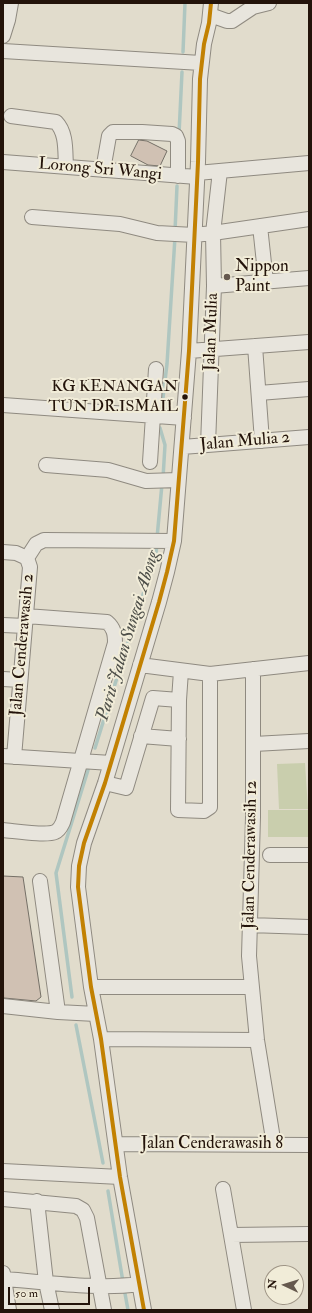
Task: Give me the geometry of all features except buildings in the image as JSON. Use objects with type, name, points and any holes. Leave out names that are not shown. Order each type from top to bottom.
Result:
[{"type":"street","points":[[3,36],[11,3]]},
{"type":"street","points":[[144,1310],[127,1285],[120,1177],[101,1039],[91,987],[78,887],[79,866],[84,843],[111,763],[167,572],[174,541],[189,351],[181,234],[197,175],[201,63],[211,14],[220,3]]},
{"type":"street","points":[[211,14],[227,21],[232,21],[253,7],[269,3]]},
{"type":"street","points":[[3,51],[201,63]]},
{"type":"street","points":[[11,116],[56,122],[61,127],[63,133],[66,167]]},
{"type":"street","points":[[103,170],[109,136],[113,132],[165,133],[176,136],[178,141],[178,176]]},
{"type":"street","name":"Lorong Sri Wangi","points":[[3,162],[178,176],[309,163]]},
{"type":"street","name":"Jalan Mulia","points":[[208,445],[214,286],[213,233],[220,171]]},
{"type":"street","points":[[32,217],[120,224],[157,233],[181,234],[213,233],[309,219]]},
{"type":"street","points":[[260,226],[266,282]]},
{"type":"street","points":[[214,286],[309,278]]},
{"type":"street","points":[[189,351],[309,342]]},
{"type":"street","points":[[255,346],[262,441]]},
{"type":"street","points":[[150,462],[156,369]]},
{"type":"street","points":[[259,393],[309,389]]},
{"type":"street","points":[[3,405],[184,418]]},
{"type":"street","name":"Jalan Mulia 2","points":[[182,448],[309,437]]},
{"type":"street","points":[[46,465],[108,470],[146,481],[178,480]]},
{"type":"street","points":[[3,552],[16,553],[27,558],[36,544],[44,540],[174,541]]},
{"type":"street","name":"Jalan Cenderawasih 2","points":[[9,756],[20,680],[30,567],[27,558]]},
{"type":"street","points":[[3,625],[25,621],[107,622],[112,626],[115,634],[115,643],[60,828],[55,832],[47,834],[3,830]]},
{"type":"street","points":[[140,664],[210,674],[309,663]]},
{"type":"street","name":"Jalan Cenderawasih 12","points":[[254,669],[254,744],[249,925],[250,956],[258,1040],[274,1145]]},
{"type":"street","points":[[181,671],[179,700],[178,810],[207,810],[210,807],[210,674]]},
{"type":"street","points":[[3,679],[20,680]]},
{"type":"street","points":[[104,783],[126,788],[153,698],[179,700]]},
{"type":"street","points":[[142,736],[179,739]]},
{"type":"street","points":[[254,744],[309,740]]},
{"type":"street","points":[[9,756],[111,763]]},
{"type":"street","points":[[270,855],[309,855]]},
{"type":"street","points":[[40,881],[58,1012]]},
{"type":"street","points":[[249,925],[309,927]]},
{"type":"street","points":[[91,987],[252,986]]},
{"type":"street","points":[[3,1006],[58,1012],[96,1014]]},
{"type":"street","points":[[101,1039],[258,1040]]},
{"type":"street","name":"Jalan Cenderawasih 8","points":[[116,1144],[309,1145]]},
{"type":"street","points":[[3,1171],[120,1177]]},
{"type":"street","points":[[223,1189],[244,1310]]},
{"type":"street","points":[[3,1199],[76,1206],[83,1210],[87,1218],[104,1310]]},
{"type":"street","points":[[36,1201],[46,1282],[52,1310]]},
{"type":"street","points":[[231,1235],[309,1234]]},
{"type":"street","points":[[9,1310],[3,1276],[46,1282],[100,1286],[127,1285]]},
{"type":"green space","points":[[305,763],[308,809],[279,809],[277,764]]},
{"type":"green space","points":[[268,810],[309,810],[309,837],[268,837]]},
{"type":"waterway","name":"Parit Jalan Sungai Abong","points":[[183,52],[185,3]]},
{"type":"waterway","name":"Parit Jalan Sungai Abong","points":[[179,134],[182,72]]},
{"type":"waterway","name":"Parit Jalan Sungai Abong","points":[[175,231],[177,186]]},
{"type":"waterway","name":"Parit Jalan Sungai Abong","points":[[162,406],[167,364],[175,237]]},
{"type":"waterway","name":"Parit Jalan Sungai Abong","points":[[160,428],[165,445],[163,478]]},
{"type":"waterway","name":"Parit Jalan Sungai Abong","points":[[157,538],[162,484]]},
{"type":"waterway","name":"Parit Jalan Sungai Abong","points":[[95,748],[156,553],[157,544]]},
{"type":"waterway","name":"Parit Jalan Sungai Abong","points":[[72,997],[56,873],[88,770]]},
{"type":"waterway","name":"Parit Jalan Sungai Abong","points":[[76,1025],[103,1163]]},
{"type":"waterway","name":"Parit Jalan Sungai Abong","points":[[108,1191],[123,1282]]},
{"type":"waterway","name":"Parit Jalan Sungai Abong","points":[[124,1288],[128,1310]]},
{"type":"transit line","points":[[144,1310],[120,1177],[101,1039],[91,987],[78,887],[79,866],[84,843],[105,783],[159,602],[174,541],[189,351],[198,162],[200,79],[211,3]]},
{"type":"place","name":"Nippon Paint","points":[[227,277]]},
{"type":"place","name":"KG KENANGAN TUN DR.ISMAIL","points":[[185,397]]}]
